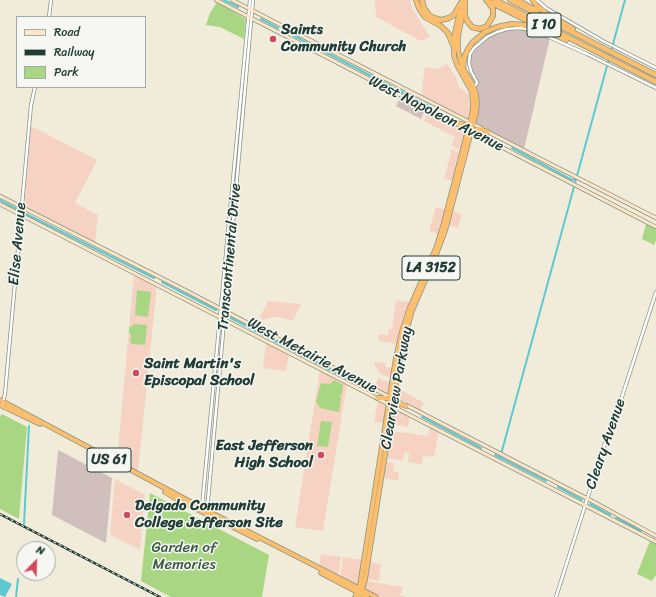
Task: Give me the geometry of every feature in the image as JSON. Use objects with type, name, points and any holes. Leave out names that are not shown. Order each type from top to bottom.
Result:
[{"type":"highway","points":[[416,0],[419,8],[426,17],[441,26],[448,33],[454,47]]},
{"type":"highway","points":[[422,0],[424,8],[430,15],[437,19],[446,19],[456,13],[464,1]]},
{"type":"highway","points":[[464,1],[465,19],[472,27],[483,29],[490,23],[493,16],[492,9],[486,0]]},
{"type":"highway","points":[[486,0],[588,50],[593,50]]},
{"type":"highway","name":"I 10","points":[[495,0],[656,82]]},
{"type":"highway","name":"I 10","points":[[510,0],[656,75]]},
{"type":"highway","points":[[517,0],[557,20],[585,36],[588,40]]},
{"type":"highway","points":[[532,0],[540,8],[557,20]]},
{"type":"highway","name":"Clearview Parkway","points":[[360,592],[371,540],[394,373],[402,331],[441,244],[477,108],[476,94],[457,65],[454,56],[457,30],[464,1]]},
{"type":"highway","points":[[463,68],[464,58],[468,49],[479,37],[491,29],[512,24],[539,26]]},
{"type":"highway","name":"Clearview Parkway","points":[[457,30],[458,50],[463,68],[471,87],[473,107],[472,123]]},
{"type":"highway","points":[[449,120],[462,125],[472,123]]},
{"type":"highway","points":[[470,131],[478,129],[488,132]]},
{"type":"highway","name":"Clearview Parkway","points":[[391,401],[403,342],[424,275],[450,209],[450,202],[470,131]]},
{"type":"highway","points":[[394,373],[394,381],[396,382]]},
{"type":"highway","points":[[377,398],[409,407]]},
{"type":"highway","name":"US 61","points":[[1,403],[367,597]]},
{"type":"highway","name":"Clearview Parkway","points":[[360,592],[370,522],[385,441]]},
{"type":"highway","points":[[370,522],[371,526],[369,539],[371,540]]},
{"type":"highway","name":"US 61","points":[[360,592],[376,597]]},
{"type":"highway","name":"LA 3152","points":[[355,597],[360,592]]},
{"type":"main road","name":"West Napoleon Avenue","points":[[216,0],[656,227]]},
{"type":"main road","name":"West Napoleon Avenue","points":[[232,0],[656,218]]},
{"type":"main road","points":[[277,32],[284,31],[283,26]]},
{"type":"main road","points":[[290,38],[288,33],[293,32]]},
{"type":"main road","points":[[431,111],[436,109],[434,104]]},
{"type":"main road","points":[[440,115],[439,110],[444,109]]},
{"type":"main road","points":[[483,138],[482,134],[488,132]]},
{"type":"main road","points":[[495,144],[502,144],[501,138]]},
{"type":"main road","points":[[508,151],[506,146],[507,144],[511,144]]},
{"type":"main road","name":"West Metairie Avenue","points":[[0,196],[374,389],[405,412],[656,542]]},
{"type":"main road","name":"West Metairie Avenue","points":[[0,204],[377,398]]},
{"type":"main road","points":[[626,211],[631,209],[629,204]]},
{"type":"main road","points":[[12,210],[18,210],[19,207],[17,205]]},
{"type":"main road","points":[[26,217],[24,215],[25,211],[32,213]]},
{"type":"main road","points":[[639,218],[638,212],[643,212]]},
{"type":"main road","points":[[148,280],[155,279],[156,276],[154,275]]},
{"type":"main road","points":[[162,287],[159,282],[162,279],[164,280]]},
{"type":"main road","points":[[212,312],[215,313],[218,311],[215,306]]},
{"type":"main road","points":[[228,321],[227,316],[233,316]]},
{"type":"main road","points":[[362,390],[366,388],[364,384]]},
{"type":"main road","points":[[371,395],[370,390],[374,389]]},
{"type":"main road","points":[[409,407],[548,478],[656,536]]},
{"type":"main road","points":[[409,407],[412,410],[411,414]]},
{"type":"main road","points":[[411,414],[415,410]]},
{"type":"main road","points":[[411,414],[420,413]]},
{"type":"main road","points":[[418,419],[416,416],[420,413]]},
{"type":"main road","points":[[480,451],[485,452],[486,450],[486,448],[482,445]]},
{"type":"main road","points":[[492,458],[489,454],[490,452],[494,451],[498,453]]},
{"type":"main road","points":[[544,484],[550,483],[548,478]]},
{"type":"main road","points":[[554,489],[554,486],[558,484]]},
{"type":"main road","points":[[578,502],[583,501],[584,498],[582,496]]},
{"type":"main road","points":[[590,508],[589,504],[592,501]]},
{"type":"main road","points":[[608,517],[613,517],[614,515],[612,512]]},
{"type":"street","points":[[49,16],[51,0]]},
{"type":"street","name":"Transcontinental Drive","points":[[201,510],[250,17],[250,0]]},
{"type":"street","name":"Transcontinental Drive","points":[[250,9],[254,0]]},
{"type":"street","points":[[537,0],[546,8],[615,48],[656,68]]},
{"type":"street","points":[[471,87],[475,82],[475,78],[469,63],[470,54],[474,48],[492,34],[511,29],[526,29],[542,34],[604,62],[656,88]]},
{"type":"street","name":"Elise Avenue","points":[[1,403],[22,208],[31,105],[35,88]]},
{"type":"street","name":"Transcontinental Drive","points":[[207,513],[225,311],[237,151]]},
{"type":"street","name":"Cleary Avenue","points":[[556,597],[656,292]]},
{"type":"shaded area","points":[[375,0],[410,0],[412,8],[430,37],[421,41],[376,17]]},
{"type":"shaded area","points":[[517,29],[535,32],[550,38],[524,149],[475,124],[475,87],[477,84],[469,62],[472,53],[483,41],[492,35]]},
{"type":"shaded area","points":[[447,64],[456,77],[459,87],[469,95],[470,113],[467,118],[421,96],[425,67],[438,69]]},
{"type":"shaded area","points":[[400,98],[425,110],[421,119],[396,106]]},
{"type":"shaded area","points":[[428,112],[465,131],[466,133],[461,151],[451,145],[455,137],[424,121]]},
{"type":"shaded area","points":[[31,126],[97,160],[75,203],[98,215],[95,243],[24,206]]},
{"type":"shaded area","points":[[452,149],[460,154],[453,181],[444,179]]},
{"type":"shaded area","points":[[436,207],[446,210],[438,234],[429,231]]},
{"type":"shaded area","points":[[452,211],[462,214],[458,228],[448,225]]},
{"type":"shaded area","name":"Saint Martin's Episcopal School","points":[[134,274],[157,284],[138,472],[117,461]]},
{"type":"shaded area","points":[[396,300],[409,302],[397,344],[378,341],[379,334],[388,335],[389,328],[392,329]]},
{"type":"shaded area","points":[[268,301],[301,304],[293,321],[278,317],[262,320],[260,316]]},
{"type":"shaded area","points":[[266,342],[289,354],[286,371],[263,368]]},
{"type":"shaded area","points":[[375,362],[386,363],[385,367],[393,368],[391,378],[380,374],[374,364]]},
{"type":"shaded area","name":"East Jefferson High School","points":[[320,370],[347,383],[323,531],[295,527]]},
{"type":"shaded area","points":[[379,377],[382,380],[390,382],[388,394],[374,387]]},
{"type":"shaded area","points":[[396,390],[403,391],[424,403],[420,410],[395,397]]},
{"type":"shaded area","points":[[378,400],[386,406],[384,423],[374,422]]},
{"type":"shaded area","points":[[394,408],[410,416],[408,427],[391,424]]},
{"type":"shaded area","points":[[430,426],[439,432],[434,457],[423,456],[422,464],[408,462],[409,453],[404,452],[403,461],[387,458],[391,431],[428,436]]},
{"type":"shaded area","points":[[58,450],[112,478],[106,543],[52,515]]},
{"type":"shaded area","points":[[385,462],[394,463],[393,471],[399,472],[398,481],[383,478]]},
{"type":"shaded area","name":"Delgado Community College Jefferson Site","points":[[115,479],[145,495],[140,550],[110,535]]},
{"type":"shaded area","points":[[321,554],[341,557],[338,576],[319,567]]},
{"type":"shaded area","points":[[343,557],[362,560],[359,585],[357,586],[340,577]]},
{"type":"shaded area","points":[[370,562],[381,564],[379,581],[367,579]]},
{"type":"shaded area","points":[[366,581],[403,587],[400,595],[408,597],[381,597],[366,590]]},
{"type":"green space","points":[[217,2],[246,19],[244,39],[220,27],[206,25],[210,13]]},
{"type":"green space","points":[[646,224],[656,229],[656,240],[654,245],[642,239]]},
{"type":"green space","points":[[137,290],[151,292],[148,317],[135,315]]},
{"type":"green space","points":[[134,324],[147,325],[145,345],[132,344],[130,341],[131,335],[129,333],[129,327]]},
{"type":"green space","points":[[334,380],[343,385],[342,394],[340,395],[339,412],[320,408],[316,402],[321,383],[330,384]]},
{"type":"green space","points":[[2,414],[27,427],[19,519],[0,509],[0,416]]},
{"type":"green space","points":[[321,421],[332,422],[328,447],[317,446]]},
{"type":"green space","name":"Garden of Memories","points":[[150,493],[269,555],[262,597],[171,597],[141,581]]},
{"type":"green space","points":[[650,541],[656,544],[656,575],[652,581],[637,574]]},
{"type":"water","points":[[0,578],[12,584],[5,597],[0,595]]},
{"type":"waterway","points":[[224,0],[238,7]]},
{"type":"waterway","points":[[500,458],[625,0]]},
{"type":"waterway","points":[[261,19],[278,28]]},
{"type":"waterway","points":[[294,36],[431,107]]},
{"type":"waterway","points":[[512,148],[572,180],[576,179]]},
{"type":"waterway","points":[[0,200],[17,209]]},
{"type":"waterway","points":[[26,214],[154,278]]},
{"type":"waterway","points":[[162,282],[216,310]]},
{"type":"waterway","points":[[229,317],[361,386]]},
{"type":"waterway","points":[[422,417],[481,448]]},
{"type":"waterway","points":[[24,524],[29,426]]},
{"type":"waterway","points":[[495,455],[546,481]]},
{"type":"waterway","points":[[558,487],[582,500]]},
{"type":"waterway","points":[[590,504],[610,515]]},
{"type":"waterway","points":[[616,518],[641,531]]},
{"type":"waterway","points":[[16,597],[18,581]]},
{"type":"railway","points":[[0,514],[160,597]]},
{"type":"place","name":"Saints Community Church","points":[[273,39]]},
{"type":"place","name":"Saint Martin's Episcopal School","points":[[136,373]]},
{"type":"place","name":"East Jefferson High School","points":[[321,455]]},
{"type":"place","name":"Delgado Community College Jefferson Site","points":[[127,515]]}]
